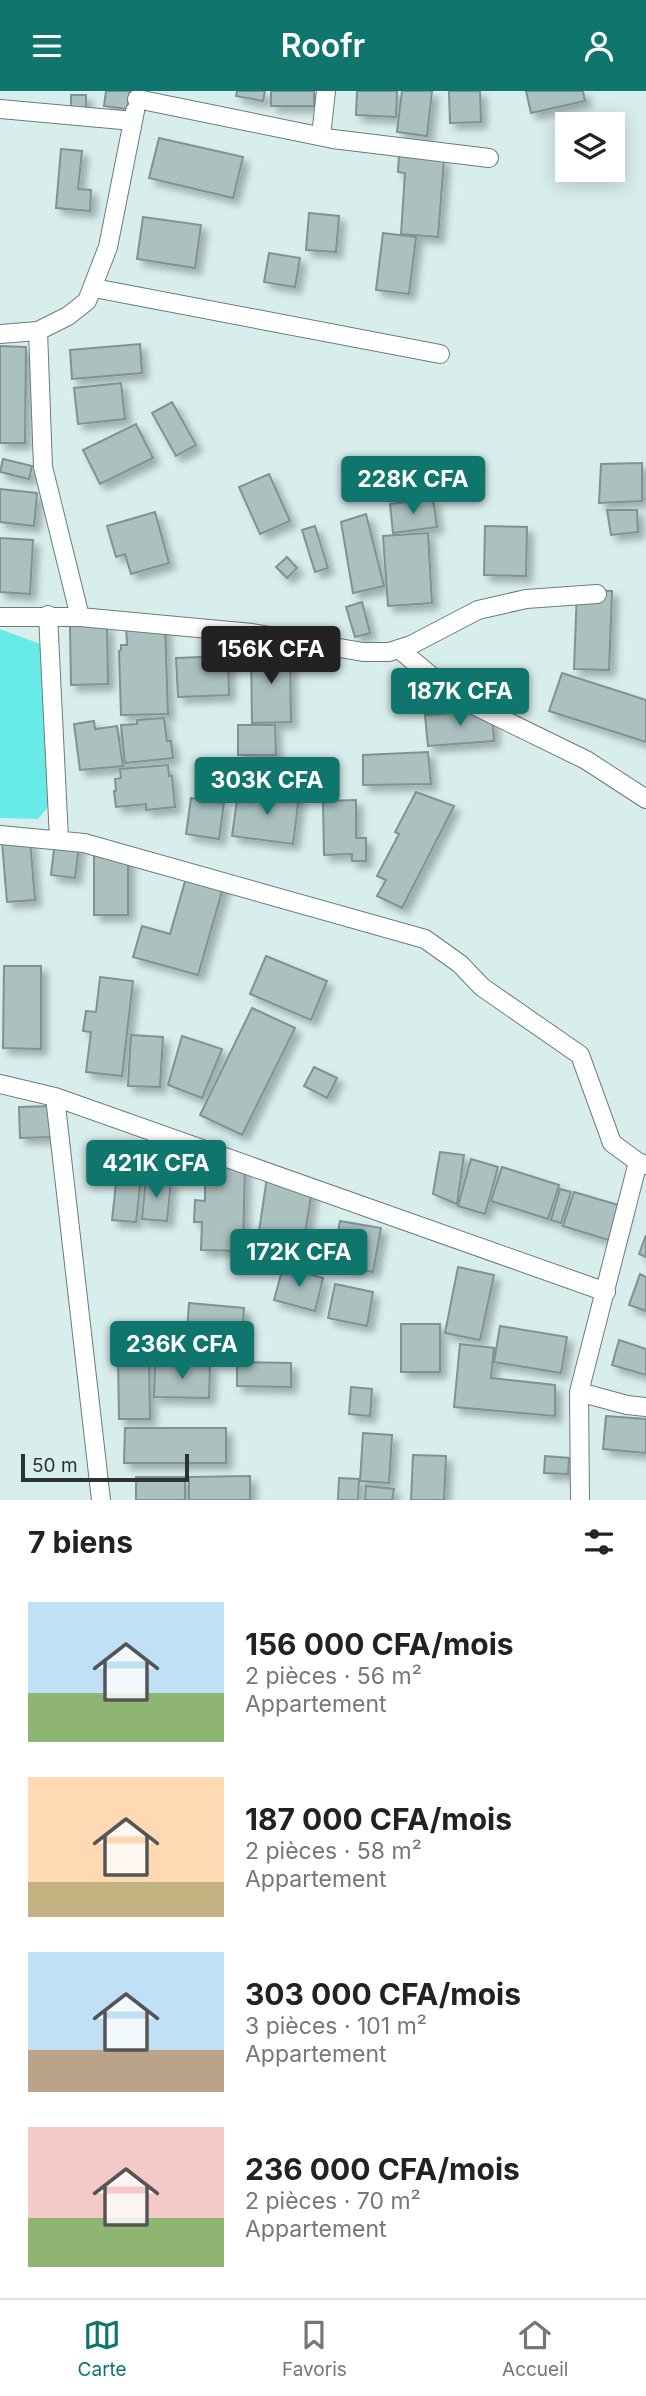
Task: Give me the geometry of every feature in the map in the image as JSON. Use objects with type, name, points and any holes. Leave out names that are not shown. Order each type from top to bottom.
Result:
[{"type":"street","points":[[321,136],[326,91]]},
{"type":"street","points":[[0,334],[37,331],[68,316],[87,302],[108,247],[138,95],[321,136],[489,158]]},
{"type":"street","points":[[0,109],[133,121]]},
{"type":"street","points":[[94,288],[440,354]]},
{"type":"street","points":[[37,331],[43,467],[80,617]]},
{"type":"street","points":[[0,617],[80,617],[252,633],[363,652],[388,652],[478,610],[526,599],[597,594]]},
{"type":"street","points":[[48,615],[59,839]]},
{"type":"street","points":[[399,649],[455,696],[586,760],[646,799]]},
{"type":"street","points":[[0,835],[84,843],[425,939],[460,964],[482,987],[580,1055],[612,1143],[642,1163],[579,1392],[580,1500]]},
{"type":"street","points":[[0,1084],[55,1097],[606,1292]]},
{"type":"street","points":[[55,1097],[101,1500]]},
{"type":"street","points":[[579,1392],[646,1407]]},
{"type":"shaded area","points":[[0,629],[40,644],[51,803],[38,819],[0,818]]},
{"type":"building","points":[[106,91],[130,91],[127,109],[104,106]]},
{"type":"building","points":[[237,91],[265,91],[263,101],[236,96]]},
{"type":"building","points":[[271,91],[314,91],[314,106],[271,106]]},
{"type":"building","points":[[357,91],[397,91],[396,117],[356,115]]},
{"type":"building","points":[[402,91],[432,91],[427,136],[397,132]]},
{"type":"building","points":[[449,91],[480,91],[481,122],[450,123]]},
{"type":"building","points":[[526,91],[583,91],[585,101],[531,113]]},
{"type":"building","points":[[71,95],[86,95],[86,111],[71,111]]},
{"type":"building","points":[[159,138],[243,157],[233,198],[149,178]]},
{"type":"building","points":[[61,149],[82,151],[78,189],[91,190],[90,211],[56,208]]},
{"type":"building","points":[[399,155],[444,159],[438,237],[401,234],[405,173],[398,172]]},
{"type":"building","points":[[309,213],[339,216],[336,252],[306,250]]},
{"type":"building","points":[[143,217],[201,225],[195,268],[137,259]]},
{"type":"building","points":[[383,233],[416,237],[409,294],[376,290]]},
{"type":"building","points":[[269,253],[300,258],[295,287],[264,282]]},
{"type":"building","points":[[140,344],[142,373],[72,379],[70,350]]},
{"type":"building","points":[[0,346],[26,347],[25,443],[0,443]]},
{"type":"building","points":[[121,383],[125,419],[78,424],[74,388]]},
{"type":"building","points":[[172,402],[196,445],[176,456],[152,413]]},
{"type":"building","points":[[136,424],[153,458],[100,484],[83,450]]},
{"type":"building","points":[[3,459],[32,466],[29,479],[0,472]]},
{"type":"building","points":[[642,463],[642,501],[599,503],[601,464]]},
{"type":"building","points":[[269,474],[290,521],[260,534],[239,487]]},
{"type":"building","points":[[0,489],[37,493],[34,526],[0,522]]},
{"type":"building","points":[[433,499],[437,527],[393,533],[390,504]]},
{"type":"building","points":[[607,510],[637,510],[638,532],[611,535]]},
{"type":"building","points":[[155,512],[169,563],[131,574],[125,554],[116,557],[107,526]]},
{"type":"building","points":[[366,514],[384,586],[353,593],[341,522]]},
{"type":"building","points":[[315,526],[328,568],[315,572],[302,530]]},
{"type":"building","points":[[485,526],[527,527],[526,576],[484,575]]},
{"type":"building","points":[[428,533],[432,603],[388,606],[383,536]]},
{"type":"building","points":[[0,538],[33,540],[30,594],[0,592]]},
{"type":"building","points":[[287,557],[297,568],[287,578],[276,567]]},
{"type":"building","points":[[577,590],[612,591],[609,670],[574,669]]},
{"type":"building","points":[[362,602],[370,633],[355,637],[346,607]]},
{"type":"building","points":[[165,624],[168,714],[121,715],[119,651],[121,645],[127,645],[126,625]]},
{"type":"building","points":[[107,625],[108,684],[71,685],[70,626]]},
{"type":"building","points":[[290,649],[291,722],[252,723],[251,650]]},
{"type":"building","points":[[228,656],[229,695],[178,697],[176,658]]},
{"type":"building","points":[[562,673],[646,700],[646,742],[549,711]]},
{"type":"building","points":[[492,710],[494,741],[428,746],[425,715]]},
{"type":"building","points":[[164,718],[167,741],[171,741],[173,758],[125,763],[121,725],[137,724],[137,720]]},
{"type":"building","points":[[94,721],[95,729],[117,726],[123,766],[80,770],[74,724]]},
{"type":"building","points":[[238,725],[275,725],[276,755],[238,755]]},
{"type":"building","points":[[428,752],[431,784],[363,785],[363,755]]},
{"type":"building","points":[[168,765],[169,776],[172,776],[175,807],[146,810],[146,804],[116,807],[115,779],[121,778],[120,769]]},
{"type":"building","points":[[247,790],[299,796],[293,844],[232,836],[237,800],[246,801]]},
{"type":"building","points":[[416,792],[454,806],[402,908],[377,896],[386,880],[377,876],[399,834],[395,832]]},
{"type":"building","points":[[191,798],[224,803],[219,839],[186,834]]},
{"type":"building","points":[[356,800],[356,838],[366,838],[366,861],[352,861],[352,854],[324,855],[323,801]]},
{"type":"building","points":[[30,840],[35,900],[7,902],[2,842]]},
{"type":"building","points":[[55,841],[79,844],[75,878],[51,875]]},
{"type":"building","points":[[94,850],[128,850],[128,915],[94,915]]},
{"type":"building","points":[[188,871],[225,881],[198,975],[133,957],[142,926],[170,934]]},
{"type":"building","points":[[266,956],[327,981],[311,1020],[250,994]]},
{"type":"building","points":[[4,966],[41,966],[41,1049],[3,1048]]},
{"type":"building","points":[[100,977],[133,981],[122,1076],[86,1072],[91,1032],[83,1031],[86,1011],[96,1012]]},
{"type":"building","points":[[252,1008],[295,1028],[242,1135],[200,1115]]},
{"type":"building","points":[[131,1035],[163,1037],[160,1087],[128,1086]]},
{"type":"building","points":[[182,1036],[222,1049],[202,1098],[168,1085]]},
{"type":"building","points":[[314,1067],[337,1078],[327,1098],[304,1086]]},
{"type":"building","points":[[50,1106],[51,1137],[20,1138],[19,1107]]},
{"type":"building","points":[[440,1152],[464,1155],[457,1204],[433,1194]]},
{"type":"building","points":[[471,1159],[498,1167],[485,1214],[458,1206]]},
{"type":"building","points":[[205,1161],[245,1162],[243,1251],[201,1250],[202,1222],[194,1222],[195,1200],[205,1201]]},
{"type":"building","points":[[502,1167],[559,1185],[548,1219],[491,1201]]},
{"type":"building","points":[[117,1174],[141,1176],[136,1222],[112,1220]]},
{"type":"building","points":[[267,1177],[312,1190],[302,1252],[257,1245]]},
{"type":"building","points":[[146,1178],[171,1181],[167,1221],[142,1219]]},
{"type":"building","points":[[560,1189],[571,1192],[561,1223],[551,1220]]},
{"type":"building","points":[[574,1192],[625,1207],[615,1242],[563,1226]]},
{"type":"building","points":[[340,1221],[381,1228],[373,1272],[332,1265]]},
{"type":"building","points":[[646,1235],[646,1257],[639,1254]]},
{"type":"building","points":[[283,1267],[323,1278],[315,1311],[274,1300]]},
{"type":"building","points":[[458,1267],[494,1275],[480,1340],[445,1333]]},
{"type":"building","points":[[640,1274],[646,1277],[646,1311],[629,1305]]},
{"type":"building","points":[[335,1284],[373,1292],[367,1326],[328,1318]]},
{"type":"building","points":[[189,1303],[244,1308],[241,1349],[186,1345]]},
{"type":"building","points":[[401,1324],[440,1324],[440,1372],[401,1372]]},
{"type":"building","points":[[500,1326],[567,1337],[561,1373],[494,1362]]},
{"type":"building","points":[[619,1340],[646,1349],[646,1375],[612,1365]]},
{"type":"building","points":[[460,1344],[494,1348],[491,1378],[555,1385],[555,1416],[454,1407]]},
{"type":"building","points":[[149,1355],[150,1419],[119,1419],[118,1356]]},
{"type":"building","points":[[237,1362],[291,1363],[291,1387],[237,1386]]},
{"type":"building","points":[[155,1364],[210,1365],[209,1398],[154,1397]]},
{"type":"building","points":[[351,1387],[372,1389],[370,1416],[349,1414]]},
{"type":"building","points":[[606,1416],[646,1419],[646,1453],[603,1449]]},
{"type":"building","points":[[125,1428],[226,1428],[226,1463],[124,1463]]},
{"type":"building","points":[[363,1433],[392,1435],[389,1483],[360,1481]]},
{"type":"building","points":[[413,1455],[446,1456],[444,1500],[411,1500]]},
{"type":"building","points":[[545,1456],[569,1458],[568,1474],[544,1473]]},
{"type":"building","points":[[250,1476],[250,1500],[189,1500],[189,1477]]},
{"type":"building","points":[[136,1477],[185,1477],[185,1500],[136,1500]]},
{"type":"building","points":[[339,1478],[359,1479],[358,1500],[338,1500]]},
{"type":"building","points":[[366,1486],[394,1489],[392,1500],[365,1500]]}]
